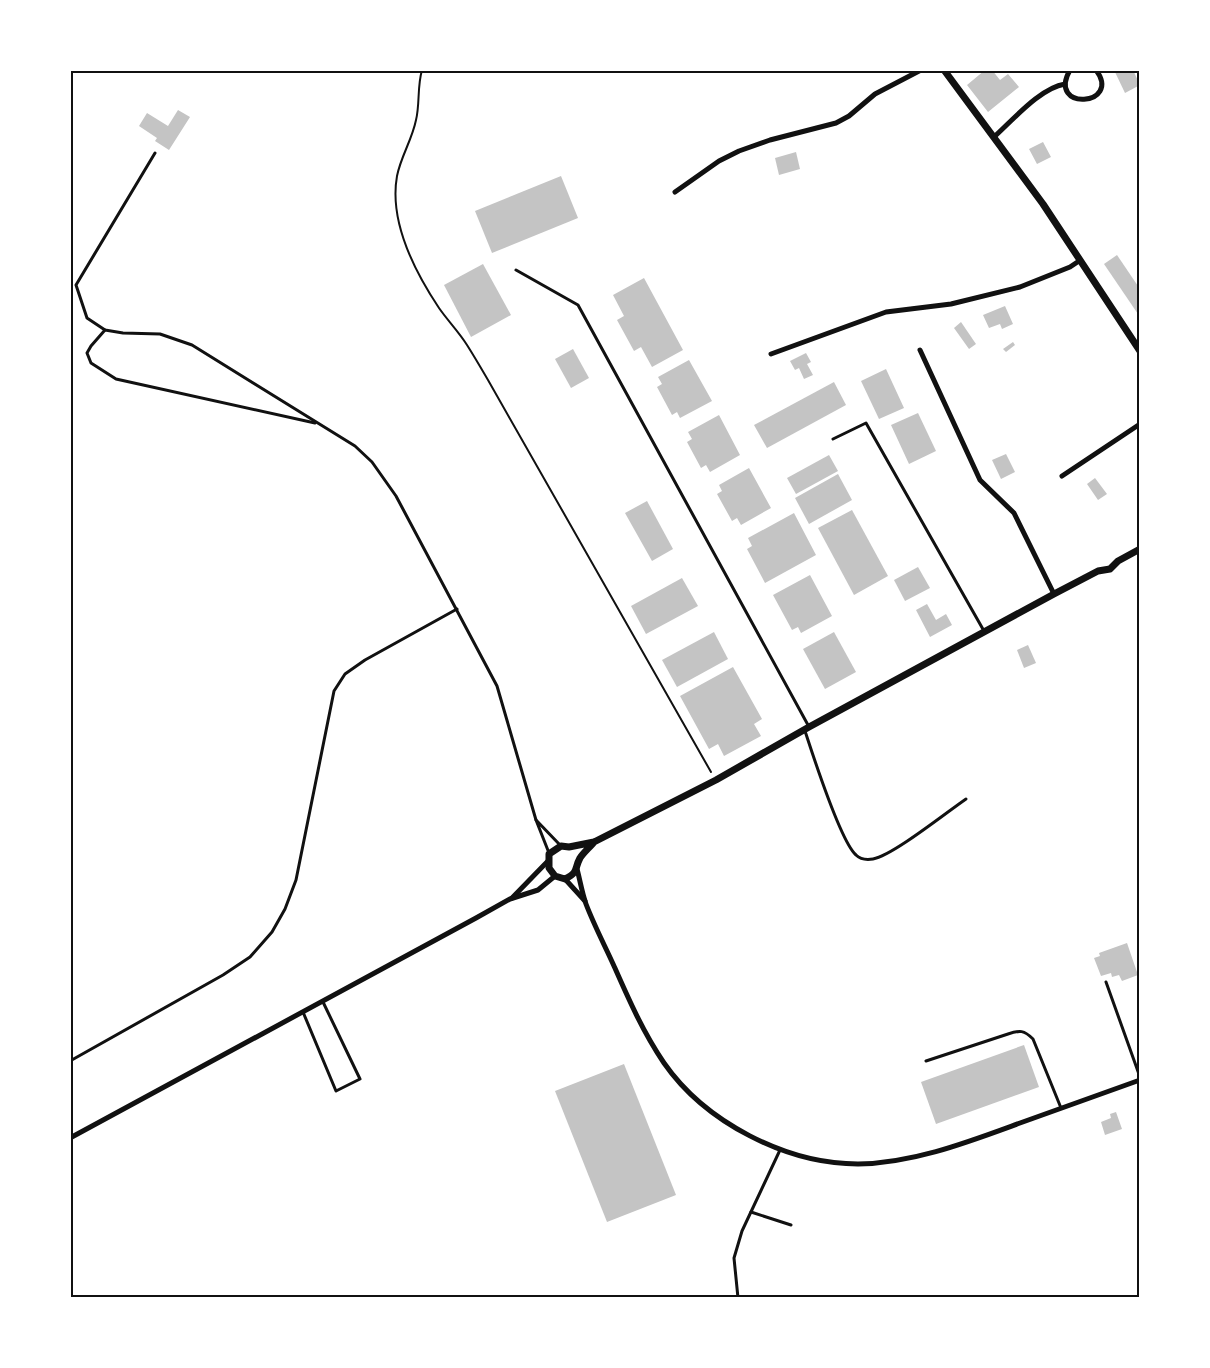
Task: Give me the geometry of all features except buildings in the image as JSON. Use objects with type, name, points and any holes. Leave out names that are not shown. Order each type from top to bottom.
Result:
[{"type":"street","points":[[675,192],[719,160],[740,151],[770,140],[836,123],[849,116],[875,94],[921,70]]},
{"type":"street","points":[[944,70],[1043,204],[1140,351]]},
{"type":"street","points":[[1070,70],[1065,84],[1072,97],[1086,101],[1099,92],[1101,79],[1096,70]]},
{"type":"street","points":[[994,137],[1045,91],[1065,84]]},
{"type":"street","points":[[771,354],[885,312],[951,304],[1020,287],[1070,267],[1079,261]]},
{"type":"street","points":[[921,350],[980,480],[1014,513],[1054,594]]},
{"type":"street","points":[[1062,476],[1140,424]]},
{"type":"street","points":[[510,899],[548,858],[565,847],[594,842],[716,780],[806,728],[1054,594],[1098,571],[1110,569],[1118,561],[1140,549]]},
{"type":"street","points":[[565,879],[573,875],[579,860],[594,842]]},
{"type":"street","points":[[565,847],[575,853],[579,860]]},
{"type":"street","points":[[548,858],[549,868],[555,876],[565,879],[586,903]]},
{"type":"street","points":[[577,869],[586,903],[642,1028],[665,1065],[688,1092],[711,1111],[740,1130],[781,1149],[817,1160],[858,1164],[907,1158],[964,1144],[1140,1078]]},
{"type":"street","points":[[70,1138],[510,899],[538,890],[555,876]]},
{"type":"lane","points":[[155,153],[76,285],[87,318],[105,330],[160,334],[192,345],[355,446],[372,462],[396,496],[497,686],[548,858]]},
{"type":"lane","points":[[516,270],[578,305],[806,728],[840,825],[855,855],[873,860],[892,851],[966,799]]},
{"type":"lane","points":[[105,330],[90,346],[87,353],[91,363],[116,379],[320,424]]},
{"type":"lane","points":[[833,439],[866,423],[985,633]]},
{"type":"lane","points":[[70,1061],[223,975],[250,957],[272,932],[285,909],[296,880],[333,691],[345,674],[365,660],[457,609]]},
{"type":"lane","points":[[536,820],[565,847]]},
{"type":"lane","points":[[1106,982],[1140,1078]]},
{"type":"lane","points":[[303,1011],[336,1091],[360,1079],[322,1000]]},
{"type":"lane","points":[[926,1061],[1020,1030],[1026,1031],[1033,1039],[1061,1108]]},
{"type":"lane","points":[[738,1298],[734,1258],[742,1231],[781,1149]]},
{"type":"lane","points":[[751,1212],[791,1225]]},
{"type":"path","points":[[422,70],[418,87],[417,119],[402,157],[397,178],[400,224],[412,260],[425,286],[467,345],[488,380],[716,780]]}]
